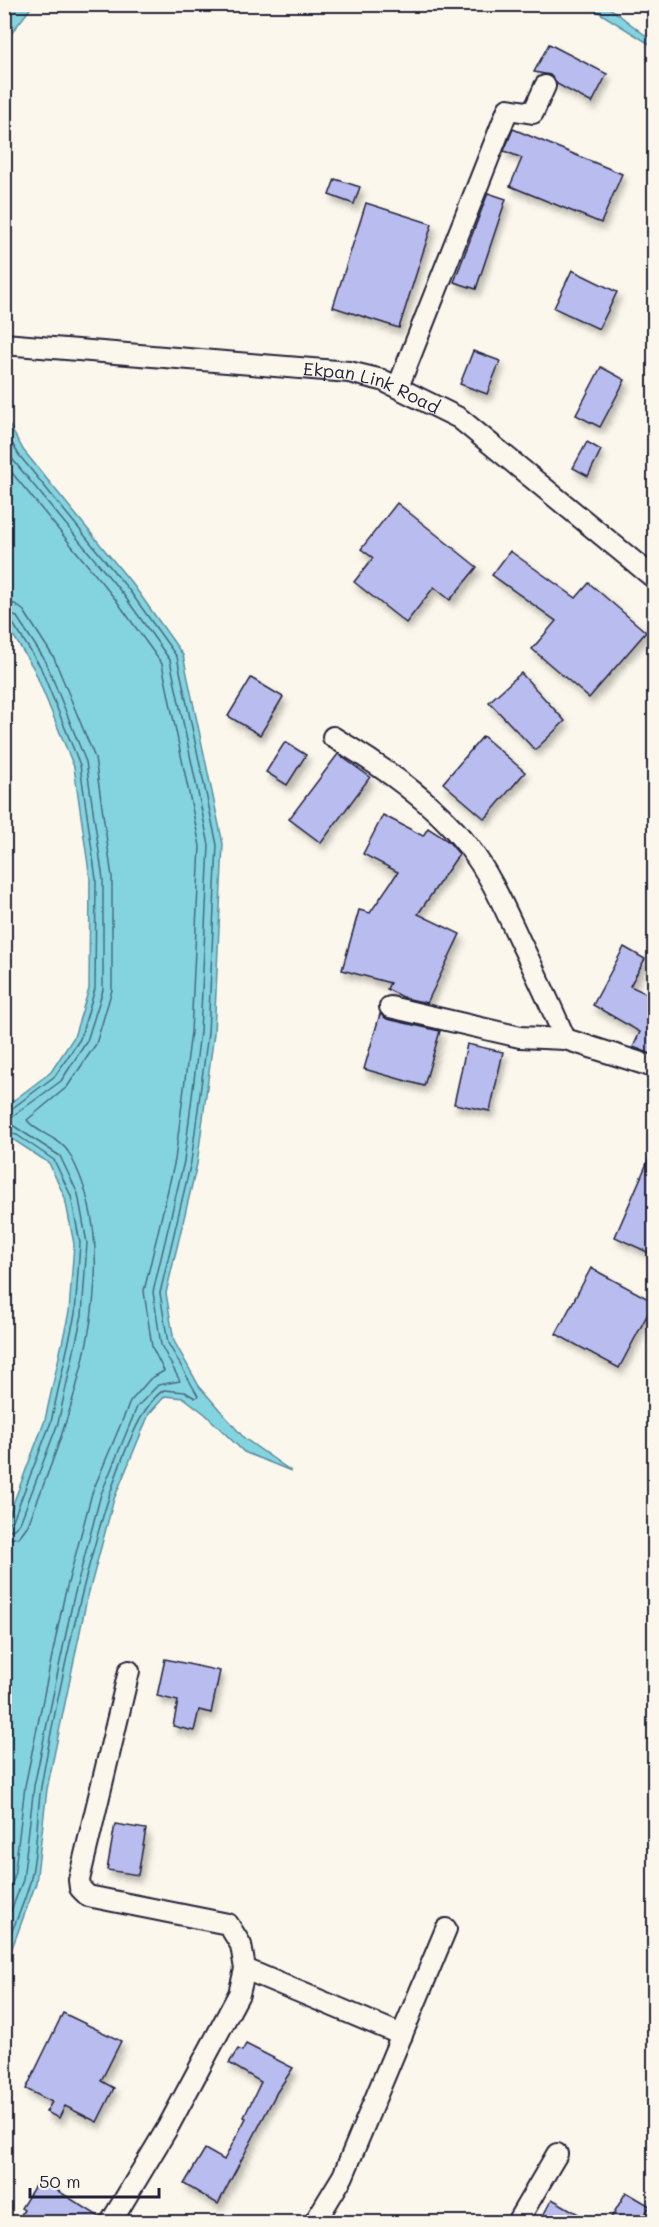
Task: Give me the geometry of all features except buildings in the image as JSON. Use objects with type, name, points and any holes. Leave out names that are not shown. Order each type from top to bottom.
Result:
[{"type":"street","points":[[398,387],[508,109],[533,113],[545,86]]},
{"type":"street","name":"Ekpan Link Road","points":[[4,344],[349,372],[398,387],[459,418],[654,579]]},
{"type":"street","points":[[333,736],[364,756],[433,808],[470,847],[498,895],[540,977],[565,1039]]},
{"type":"street","points":[[390,1007],[520,1037],[565,1039],[654,1067]]},
{"type":"street","points":[[111,2223],[168,2127],[239,1994],[245,1969],[241,1945],[228,1924],[88,1896],[80,1888],[79,1880],[129,1671]]},
{"type":"street","points":[[315,2223],[343,2176],[446,1929]]},
{"type":"street","points":[[245,1969],[402,2035]]},
{"type":"street","points":[[517,2223],[557,2154]]},
{"type":"water","points":[[5,4],[33,5],[10,35],[5,48]]},
{"type":"water","points":[[587,5],[606,5],[654,42],[654,47]]},
{"type":"water","points":[[5,418],[24,451],[134,586],[183,655],[223,844],[214,1033],[197,1164],[166,1293],[174,1341],[199,1386],[244,1438],[291,1471],[244,1452],[205,1414],[184,1398],[165,1396],[149,1414],[114,1499],[86,1603],[47,1789],[36,1883],[5,1967],[5,1525],[45,1420],[69,1312],[74,1244],[65,1198],[49,1163],[14,1140],[5,1137],[5,1107],[51,1072],[74,1037],[89,989],[90,879],[74,767],[34,669],[5,622]]}]
